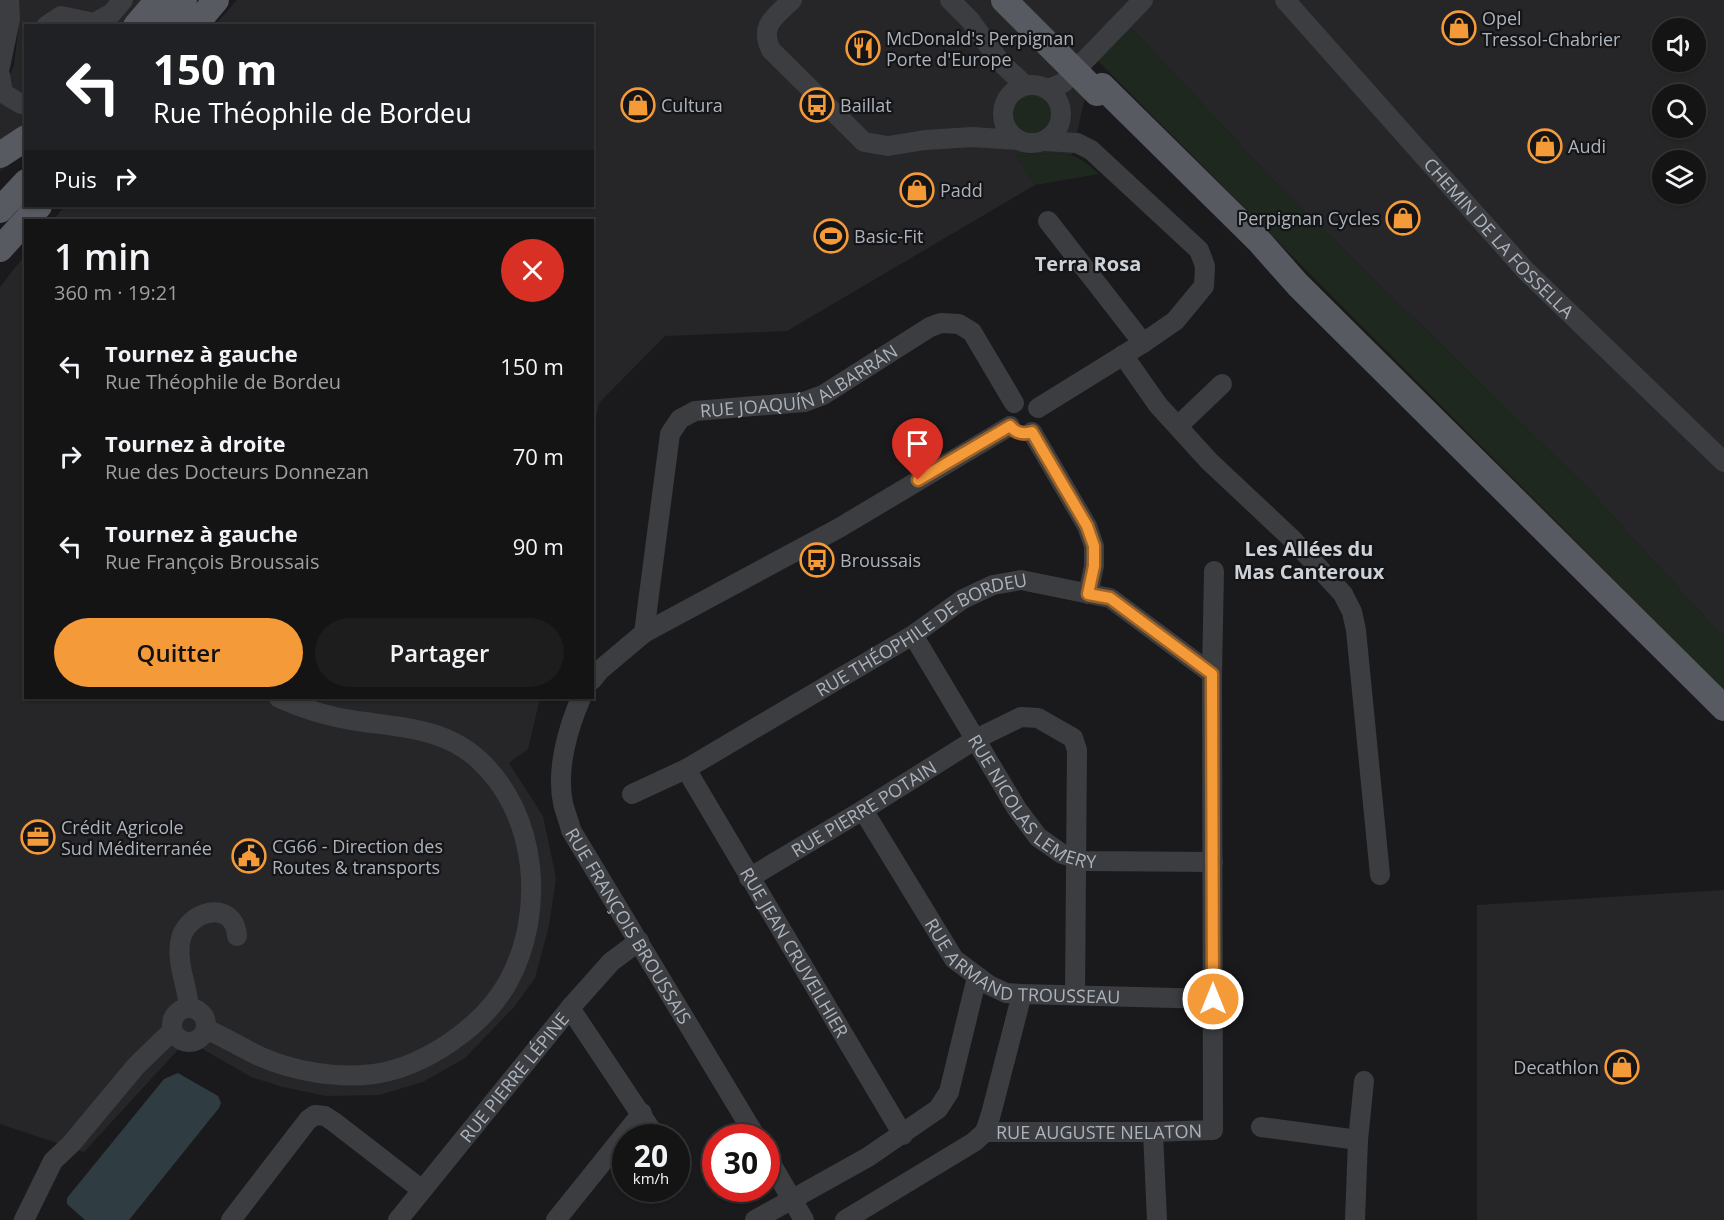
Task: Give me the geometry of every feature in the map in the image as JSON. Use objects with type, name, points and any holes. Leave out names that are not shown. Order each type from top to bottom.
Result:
[{"type":"main road","points":[[138,24],[158,0]]},
{"type":"main road","points":[[164,24],[184,0]]},
{"type":"main road","points":[[196,24],[216,0]]},
{"type":"main road","points":[[1004,0],[1060,49]]},
{"type":"main road","points":[[1017,0],[1100,90],[1259,241],[1298,285],[1724,708]]},
{"type":"main road","points":[[0,155],[24,139]]},
{"type":"main road","points":[[0,210],[24,184]]},
{"type":"main road","points":[[27,219],[38,207]]},
{"type":"main road","points":[[0,249],[24,223]]},
{"type":"street","points":[[0,67],[10,19],[9,0]]},
{"type":"street","points":[[49,24],[61,16],[94,23],[111,13],[123,0]]},
{"type":"street","points":[[792,0],[771,21],[766,31],[771,50],[864,142],[888,146],[925,140],[972,137],[1036,143],[1045,141],[1077,143],[1091,150],[1199,250],[1205,266],[1204,286],[1175,321],[1038,408]]},
{"type":"street","points":[[950,0],[970,20],[1001,63],[1025,85]]},
{"type":"street","points":[[1045,141],[1053,135],[1058,98],[1143,0]]},
{"type":"street","name":"CHEMIN DE LA FOSSELLA","points":[[1286,0],[1526,271],[1724,462]]},
{"type":"street","points":[[1001,63],[1007,130],[1018,140]]},
{"type":"street","points":[[0,75],[3,93],[24,104]]},
{"type":"street","points":[[972,137],[988,130],[1016,89],[1025,85],[1033,85],[1058,98],[1077,143]]},
{"type":"street","points":[[1048,221],[1143,343]]},
{"type":"street","name":"RUE JOAQUÍN ALBARRÁN","points":[[644,633],[670,434],[680,419],[695,411],[804,402],[823,395],[941,322],[958,324],[972,332],[1014,404]]},
{"type":"street","points":[[1123,355],[1158,405],[1209,460],[1292,539],[1343,594],[1352,612],[1359,659],[1380,875]]},
{"type":"street","points":[[1178,426],[1222,384]]},
{"type":"street","points":[[1024,400],[1030,401],[1038,408],[1041,418],[1037,428],[1032,432],[1027,434],[1017,432],[1010,426],[1007,416],[1014,404],[1024,400]]},
{"type":"street","points":[[594,678],[644,633],[839,528],[1010,426]]},
{"type":"street","points":[[1032,432],[1087,526],[1094,546],[1094,566],[1088,594]]},
{"type":"street","points":[[1213,999],[1214,571]]},
{"type":"street","name":"RUE THÉOPHILE DE BORDEU","points":[[633,794],[686,769],[913,635],[963,599],[993,585],[1021,580],[1110,598],[1212,674]]},
{"type":"street","name":"RUE NICOLAS LEMERY","points":[[913,635],[1017,809],[1038,837],[1062,854],[1077,860],[1213,862]]},
{"type":"street","points":[[206,1029],[258,1055],[295,1068],[334,1074],[373,1074],[410,1065],[455,1039],[485,1013],[508,982],[528,923],[532,897],[531,861],[521,824],[504,788],[480,760],[458,744],[423,729],[354,721],[323,714],[282,699]]},
{"type":"street","name":"RUE FRANÇOIS BROUSSAIS","points":[[581,699],[570,723],[564,752],[562,802],[572,830],[748,1124]]},
{"type":"street","name":"RUE PIERRE POTAIN","points":[[749,878],[976,739],[1021,717],[1038,718],[1073,738],[1077,750],[1077,860]]},
{"type":"street","name":"RUE JEAN CRUVEILHIER","points":[[686,769],[903,1134]]},
{"type":"street","name":"RUE ARMAND TROUSSEAU","points":[[863,810],[954,958],[977,977],[1006,993],[1213,999]]},
{"type":"street","points":[[1075,995],[1077,860]]},
{"type":"street","points":[[189,1007],[188,991],[180,966],[180,942],[187,924],[199,915],[219,912],[229,916],[236,926],[237,936]]},
{"type":"street","name":"RUE PIERRE LÉPINE","points":[[398,1220],[570,1008],[611,962],[639,941]]},
{"type":"street","points":[[755,1220],[868,1157],[938,1110],[948,1092],[977,977]]},
{"type":"street","points":[[845,1220],[975,1142],[985,1132],[992,1114],[1022,994]]},
{"type":"street","name":"RUE AUGUSTE NELATON","points":[[985,1132],[1213,1130],[1213,999]]},
{"type":"street","points":[[189,1007],[199,1010],[206,1018],[206,1029],[200,1039],[190,1043],[179,1040],[172,1031],[171,1020],[178,1010],[189,1007]]},
{"type":"street","points":[[570,1008],[648,1124]]},
{"type":"street","points":[[30,1218],[52,1161],[71,1144],[136,1066],[172,1031]]},
{"type":"street","points":[[1355,1220],[1358,1140],[1364,1081]]},
{"type":"street","points":[[556,1220],[642,1113]]},
{"type":"street","points":[[231,1220],[308,1120],[315,1115],[325,1116],[334,1122],[422,1190]]},
{"type":"street","points":[[1261,1127],[1358,1140]]},
{"type":"street","points":[[1153,1132],[1157,1220]]},
{"type":"street","points":[[780,1178],[804,1220]]},
{"type":"shaded area","points":[[15,0],[146,0],[125,24],[24,24],[24,142],[0,172],[0,94],[14,66],[19,23]]},
{"type":"shaded area","points":[[237,0],[1724,0],[1724,638],[1588,489],[1275,182],[1132,29],[1094,58],[1072,155],[1015,154],[1035,185],[787,331],[665,336],[599,403],[594,429],[594,219],[54,219],[64,207],[594,207],[594,24],[216,24]]},
{"type":"shaded area","points":[[1132,29],[1275,182],[1588,489],[1724,638],[1724,690],[1094,57]]},
{"type":"shaded area","points":[[1031,93],[1046,99],[1052,114],[1046,129],[1031,135],[1016,129],[1010,114],[1016,99]]},
{"type":"shaded area","points":[[1059,153],[1081,160],[1099,174],[1035,185],[1014,154]]},
{"type":"shaded area","points":[[24,256],[24,699],[540,699],[528,749],[509,763],[543,816],[556,878],[549,926],[535,978],[515,1006],[465,1058],[423,1082],[379,1095],[326,1096],[283,1087],[251,1077],[187,1040],[84,1152],[0,1124],[0,287]]},
{"type":"shaded area","points":[[1724,890],[1724,1220],[1477,1220],[1477,905]]},
{"type":"shaded area","points":[[178,1073],[218,1096],[221,1103],[219,1108],[129,1220],[85,1220],[67,1204],[67,1198],[164,1079]]},
{"type":"place","name":"Opel Tressol-Chabrier","points":[[1459,28]]},
{"type":"place","name":"McDonald's Perpignan Porte d'Europe","points":[[863,48]]},
{"type":"place","name":"Cultura","points":[[638,105]]},
{"type":"place","name":"Baillat","points":[[817,105]]},
{"type":"place","name":"Audi","points":[[1545,146]]},
{"type":"place","name":"Padd","points":[[917,190]]},
{"type":"place","name":"Perpignan Cycles","points":[[1403,218]]},
{"type":"place","name":"Basic-Fit","points":[[831,236]]},
{"type":"place","name":"Broussais","points":[[817,560]]},
{"type":"place","name":"Crédit Agricole Sud Méditerranée","points":[[38,837]]},
{"type":"place","name":"CG66 - Direction des Routes & transports","points":[[249,856]]},
{"type":"place","name":"Decathlon","points":[[1622,1067]]},
{"type":"district","name":"Terra Rosa","points":[[1088,263]]},
{"type":"district","name":"Les Allées du Mas Canteroux","points":[[1309,560]]},
{"type":"route","points":[[918,480],[1010,426],[1022,434],[1032,432],[1087,526],[1094,546],[1094,566],[1088,594],[1110,598],[1212,674],[1213,999]]}]
